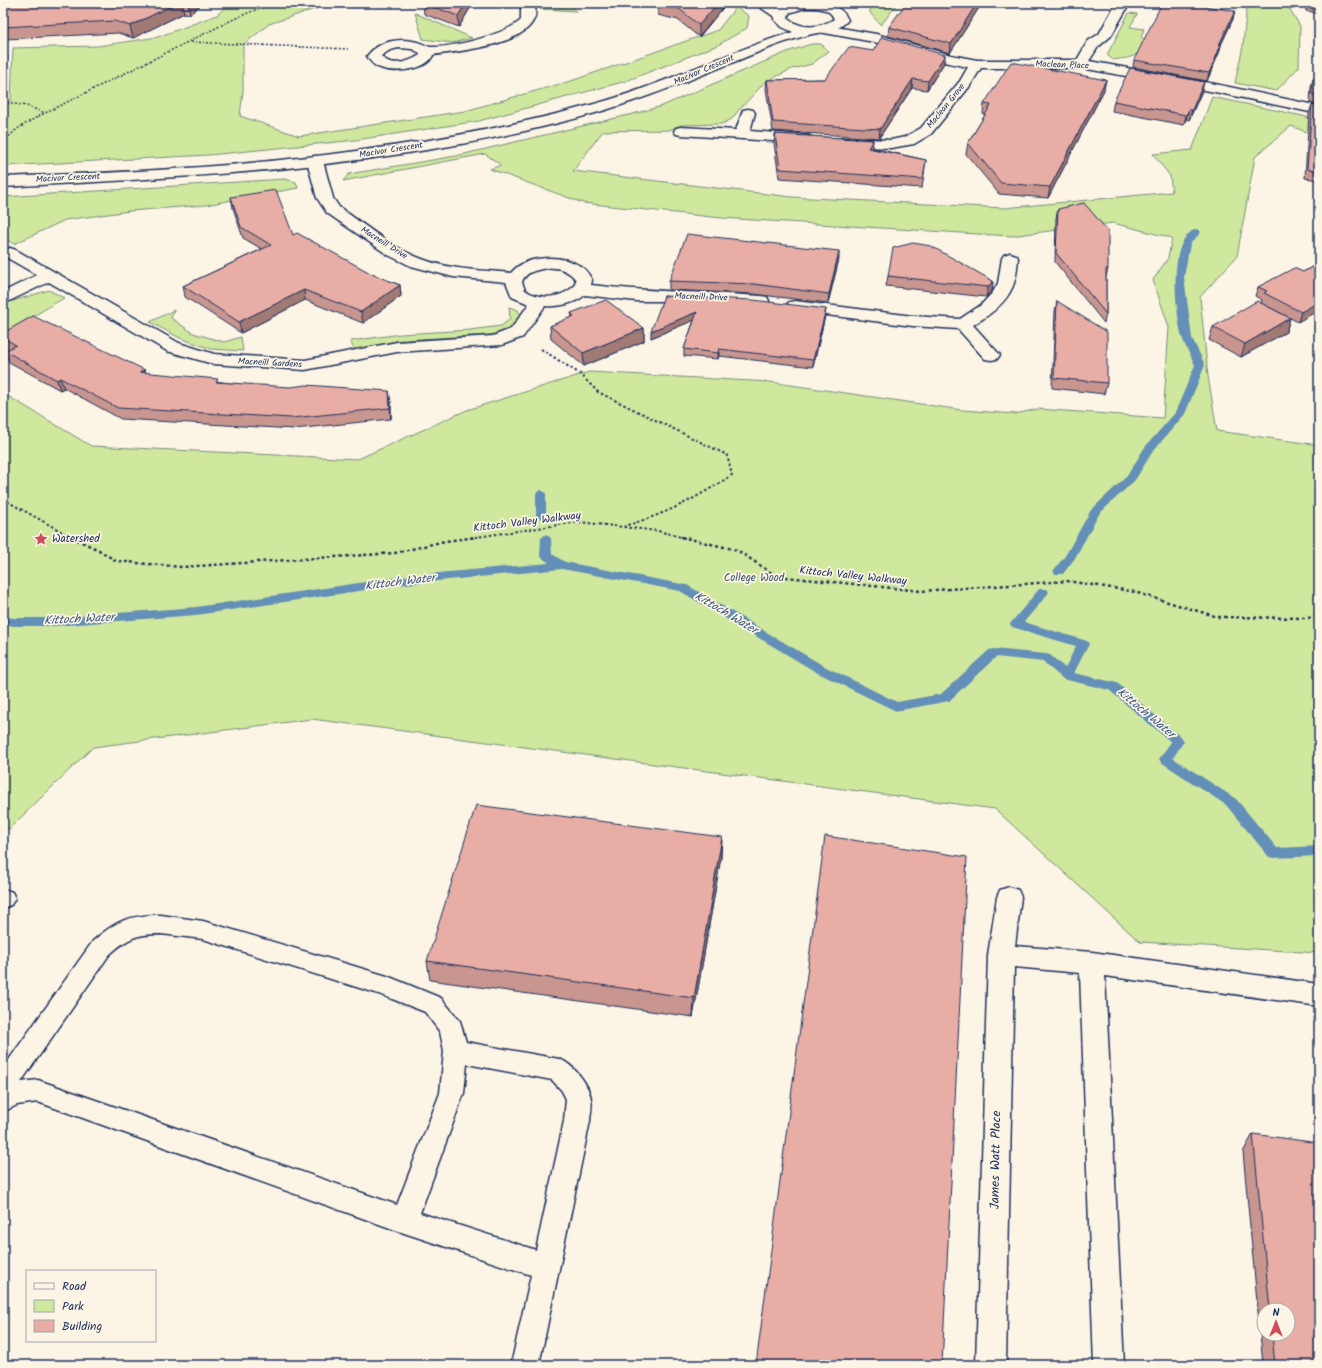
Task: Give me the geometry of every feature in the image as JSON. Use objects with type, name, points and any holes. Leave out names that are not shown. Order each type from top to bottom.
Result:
[{"type":"street","points":[[427,52],[426,57],[420,62],[397,67],[377,62],[374,56],[378,50],[387,46],[411,44],[421,47],[427,52],[471,45],[518,30],[526,22],[530,12],[528,3]]},
{"type":"street","name":"Maclean Place","points":[[761,3],[781,13],[791,26],[876,38],[949,59],[977,64],[1081,64],[1223,89],[1319,110]]},
{"type":"street","points":[[1081,64],[1093,44],[1104,36],[1123,3]]},
{"type":"street","name":"Maclean Place","points":[[818,4],[839,11],[876,38]]},
{"type":"street","name":"Macivor Crescent","points":[[764,45],[784,10],[793,6],[818,4]]},
{"type":"street","name":"Macivor Crescent","points":[[3,182],[213,171],[315,162],[385,152],[502,132],[594,109],[665,86],[764,45],[818,29],[834,26],[839,11]]},
{"type":"street","name":"Maclean Grove","points":[[681,131],[891,144],[910,141],[926,131],[965,83],[977,64]]},
{"type":"street","points":[[742,134],[748,113]]},
{"type":"street","name":"Macneill Drive","points":[[315,162],[325,198],[333,210],[394,252],[418,263],[453,272],[515,278]]},
{"type":"street","name":"Macneill Gardens","points":[[10,253],[173,347],[213,359],[305,365],[397,347],[496,341],[517,333]]},
{"type":"street","points":[[991,355],[963,324],[987,309],[1000,294],[1006,283],[1010,258]]},
{"type":"street","points":[[553,263],[568,266],[579,272],[584,280],[581,289],[574,295],[565,299],[540,301],[527,298],[518,292],[514,285],[515,278],[523,270],[537,265],[553,263]]},
{"type":"street","points":[[3,299],[48,276]]},
{"type":"street","name":"Macneill Drive","points":[[581,289],[636,296],[688,296],[753,300],[914,321],[963,324]]},
{"type":"street","points":[[517,333],[540,301]]},
{"type":"street","name":"James Watt Place","points":[[991,1365],[1001,955],[1008,897]]},
{"type":"street","points":[[1001,955],[1092,963],[1319,995]]},
{"type":"street","points":[[1092,963],[1109,1365]]},
{"type":"lane","points":[[3,1088],[100,948],[121,932],[147,925],[171,925],[203,930],[387,986],[433,1005],[451,1028],[456,1051],[452,1093],[404,1220]]},
{"type":"lane","points":[[456,1051],[559,1070],[571,1083],[579,1099],[577,1121],[525,1365]]},
{"type":"lane","points":[[3,1101],[12,1095],[38,1091],[404,1220],[547,1267]]},
{"type":"path","points":[[3,142],[9,135],[25,123],[236,18],[272,3]]},
{"type":"path","points":[[189,42],[378,50]]},
{"type":"path","points":[[3,102],[27,106],[45,113]]},
{"type":"path","points":[[517,333],[580,374],[598,392],[727,455],[732,475],[697,498],[654,518],[621,527]]},
{"type":"path","name":"Kittoch Valley Walkway","points":[[3,499],[53,528],[100,550],[116,561],[182,567],[395,553],[445,541],[579,522],[658,531],[737,550],[776,576],[921,591],[1067,581],[1131,591],[1218,617],[1308,618],[1319,616]]},
{"type":"green space","points":[[230,3],[333,3],[269,24],[243,45],[243,91],[240,116],[299,136],[465,111],[574,80],[718,30],[736,7],[749,16],[747,28],[718,45],[626,81],[479,121],[356,140],[209,155],[3,166],[3,104],[11,101],[13,48],[98,46],[158,37],[217,15]]},
{"type":"green space","points":[[539,3],[568,3],[577,11],[540,9]]},
{"type":"green space","points":[[870,3],[898,3],[881,25],[870,13]]},
{"type":"green space","points":[[1247,3],[1286,3],[1300,26],[1299,67],[1276,91],[1235,83],[1243,46]]},
{"type":"green space","points":[[415,13],[472,38],[452,43],[423,39]]},
{"type":"green space","points":[[1129,13],[1137,14],[1130,27],[1144,29],[1141,37],[1146,40],[1137,54],[1113,60],[1107,55]]},
{"type":"green space","name":"College Wood","points":[[811,44],[821,44],[829,51],[812,64],[792,69],[765,82],[732,119],[722,124],[681,125],[669,130],[603,131],[573,171],[792,197],[1004,208],[1172,192],[1170,176],[1153,154],[1192,150],[1212,97],[1303,116],[1319,121],[1319,137],[1291,126],[1255,157],[1237,256],[1200,297],[1208,376],[1217,431],[1319,445],[1319,953],[1140,942],[995,809],[312,719],[93,747],[9,829],[3,827],[3,393],[91,446],[358,459],[467,410],[589,372],[770,382],[962,410],[1015,414],[1038,409],[1163,418],[1169,327],[1153,280],[1168,258],[1172,238],[1113,223],[1010,236],[721,218],[583,203],[490,169],[501,165],[485,154],[343,181],[349,174],[456,156],[662,106],[787,52]]},
{"type":"green space","points":[[285,179],[296,182],[298,188],[206,205],[130,211],[65,220],[14,244],[3,238],[3,197]]},
{"type":"green space","points":[[49,290],[64,298],[3,334],[3,304]]},
{"type":"green space","points":[[509,307],[518,310],[520,315],[517,322],[508,331],[489,335],[401,340],[355,351],[350,341],[401,334],[470,330],[501,326],[510,319]]},
{"type":"green space","points":[[174,310],[171,318],[193,333],[224,342],[241,337],[243,351],[211,349],[180,338],[150,322]]},
{"type":"building","points":[[3,3],[177,3],[130,26],[115,21],[3,27]]},
{"type":"building","points":[[423,3],[466,3],[458,16]]},
{"type":"building","points":[[659,3],[718,3],[699,25],[678,8]]},
{"type":"building","points":[[906,3],[977,3],[951,44],[889,27]]},
{"type":"building","points":[[1162,3],[1186,3],[1235,11],[1219,45],[1221,45],[1209,73],[1134,60]]},
{"type":"building","points":[[1319,3],[1319,5],[1308,4]]},
{"type":"building","points":[[3,32],[4,61],[3,61]]},
{"type":"building","points":[[882,37],[945,55],[928,81],[913,79],[880,129],[773,122],[767,80],[825,79],[849,47],[873,51]]},
{"type":"building","points":[[1319,57],[1319,96],[1312,94],[1313,79],[1316,79]]},
{"type":"building","points":[[1011,62],[1106,80],[1050,187],[1001,183],[968,143],[991,105],[984,104]]},
{"type":"building","points":[[1130,68],[1204,82],[1192,110],[1189,110],[1186,115],[1114,101]]},
{"type":"building","points":[[1312,105],[1319,107],[1319,171],[1307,169]]},
{"type":"building","points":[[775,134],[873,140],[868,148],[926,160],[923,179],[780,169]]},
{"type":"building","points":[[276,190],[293,235],[297,233],[374,275],[400,285],[361,312],[304,290],[239,322],[183,286],[271,245],[241,227],[231,197]]},
{"type":"building","points":[[1084,203],[1108,231],[1106,314],[1056,253],[1058,209]]},
{"type":"building","points":[[687,234],[839,251],[829,294],[754,284],[669,281]]},
{"type":"building","points":[[913,243],[931,246],[993,281],[988,287],[888,276],[893,248]]},
{"type":"building","points":[[1319,263],[1319,302],[1301,312],[1264,293],[1267,291],[1258,287],[1294,268],[1303,272]]},
{"type":"building","points":[[664,296],[753,300],[826,309],[813,360],[719,349],[718,353],[684,349],[697,312],[651,331]]},
{"type":"building","points":[[606,300],[644,328],[583,353],[550,326],[574,316],[571,313]]},
{"type":"building","points":[[1057,301],[1107,332],[1107,383],[1054,378]]},
{"type":"building","points":[[1257,301],[1290,318],[1245,344],[1213,327]]},
{"type":"building","points":[[33,316],[145,370],[140,372],[218,379],[216,382],[290,387],[306,385],[389,391],[390,408],[292,418],[118,408],[60,378],[57,380],[5,351],[16,345],[3,338],[3,333]]},
{"type":"building","points":[[476,805],[722,837],[694,998],[427,961]]},
{"type":"building","points":[[825,836],[967,857],[942,1365],[756,1365]]},
{"type":"building","points":[[1253,1134],[1319,1143],[1319,1365],[1275,1365],[1273,1342],[1296,1342],[1296,1302],[1269,1302]]},
{"type":"waterway","points":[[1059,571],[1069,558],[1095,512],[1131,478],[1149,449],[1180,414],[1200,365],[1187,338],[1179,277],[1186,243],[1197,232]]},
{"type":"waterway","points":[[541,493],[541,516]]},
{"type":"waterway","points":[[546,538],[546,556],[562,565]]},
{"type":"waterway","name":"Kittoch Water","points":[[3,620],[14,622],[53,622],[196,611],[406,580],[562,565]]},
{"type":"waterway","name":"Kittoch Water","points":[[562,565],[683,588],[820,669],[896,707],[945,698],[993,653],[1046,658],[1067,676]]},
{"type":"waterway","points":[[1043,592],[1016,624],[1083,644],[1067,676]]},
{"type":"waterway","name":"Kittoch Water","points":[[1067,676],[1113,686],[1178,741],[1165,759],[1231,802],[1274,853],[1319,851]]},
{"type":"place","name":"Watershed","points":[[41,539]]}]
